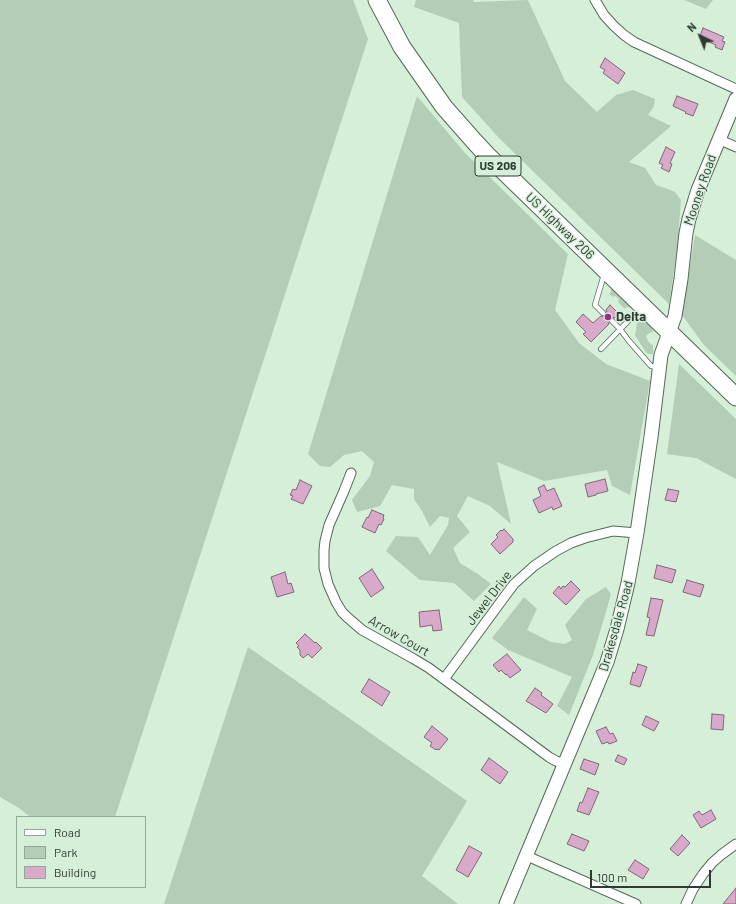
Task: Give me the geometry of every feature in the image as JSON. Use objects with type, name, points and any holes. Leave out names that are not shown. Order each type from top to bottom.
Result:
[{"type":"highway","name":"US Highway 206","points":[[377,0],[414,65],[433,93],[458,124],[486,154],[736,397]]},
{"type":"main road","name":"Mooney Road","points":[[669,332],[677,308],[689,219],[698,190],[736,99]]},
{"type":"main road","name":"Drakesdale Road","points":[[506,904],[601,677],[613,644],[624,604],[637,533],[651,437],[659,367],[662,351],[669,332]]},
{"type":"street","points":[[595,0],[604,15],[614,26],[634,42],[736,89]]},
{"type":"street","points":[[718,139],[736,147]]},
{"type":"street","name":"Arrow Court","points":[[351,473],[328,525],[324,550],[324,568],[330,590],[342,612],[368,635],[414,659],[444,679],[549,757],[565,764]]},
{"type":"street","name":"Jewel Drive","points":[[444,679],[514,584],[534,566],[556,551],[585,538],[613,531],[637,533]]},
{"type":"street","points":[[686,904],[693,889],[712,863],[736,844]]},
{"type":"street","points":[[527,856],[636,904]]},
{"type":"lane","points":[[603,313],[595,306],[603,278],[608,273]]},
{"type":"lane","points":[[601,349],[632,317],[640,315],[646,309]]},
{"type":"lane","points":[[612,321],[651,366],[659,367]]},
{"type":"green space","points":[[0,0],[353,0],[368,39],[115,816],[29,816],[19,808],[0,797]]},
{"type":"green space","points":[[416,0],[473,0],[474,2],[528,0],[565,81],[597,112],[616,95],[633,90],[655,99],[654,106],[648,115],[671,126],[629,162],[645,168],[656,185],[675,192],[681,200],[677,250],[669,304],[499,138],[462,97],[459,23],[414,7]]},
{"type":"green space","points":[[684,0],[713,0],[706,9]]},
{"type":"green space","points":[[417,96],[465,153],[568,254],[555,310],[579,343],[606,364],[650,381],[630,495],[612,486],[607,470],[544,481],[497,462],[511,524],[490,506],[468,496],[457,516],[470,532],[453,548],[460,563],[491,584],[474,601],[454,583],[420,580],[386,551],[396,536],[418,537],[430,555],[448,525],[449,518],[440,516],[430,527],[414,499],[414,489],[392,485],[380,506],[357,512],[352,500],[370,476],[374,462],[362,451],[344,455],[330,467],[320,466],[308,454]]},
{"type":"green space","points":[[695,235],[736,260],[736,376],[704,345],[682,315]]},
{"type":"green space","points":[[611,286],[633,308],[627,307],[625,309],[618,302],[618,298],[609,294],[611,292]]},
{"type":"green space","points":[[643,320],[646,321],[652,328],[653,332],[646,336],[648,341],[653,345],[653,354],[648,354],[645,351],[635,335],[637,323]]},
{"type":"green space","points":[[679,364],[736,419],[736,479],[696,458],[667,454]]},
{"type":"green space","points":[[606,587],[611,594],[606,612],[593,655],[569,715],[557,706],[572,677],[508,650],[492,638],[524,597],[537,609],[527,630],[551,642],[565,644],[572,640],[565,625],[586,599]]},
{"type":"green space","points":[[248,647],[467,801],[422,876],[458,904],[164,904]]},
{"type":"building","points":[[703,28],[724,37],[722,41],[725,42],[722,50],[715,47],[716,45],[704,40],[705,38],[700,36]]},
{"type":"building","points":[[605,58],[625,73],[618,84],[603,73],[605,70],[600,67]]},
{"type":"building","points":[[677,96],[698,104],[693,116],[673,106]]},
{"type":"building","points":[[666,147],[675,152],[670,163],[672,164],[669,172],[661,168],[663,165],[659,163]]},
{"type":"building","points":[[610,305],[619,314],[615,318],[611,317],[609,319],[609,324],[591,342],[583,334],[586,332],[576,322],[583,314],[593,323],[601,316],[604,317],[606,315],[606,310]]},
{"type":"building","points":[[605,479],[608,491],[588,497],[585,484]]},
{"type":"building","points":[[300,480],[312,486],[303,504],[291,499],[293,496],[290,495],[293,489],[296,490]]},
{"type":"building","points":[[544,485],[547,491],[554,488],[562,506],[553,510],[552,507],[539,513],[533,500],[541,496],[538,488]]},
{"type":"building","points":[[668,489],[679,491],[676,502],[665,500]]},
{"type":"building","points":[[372,510],[384,515],[381,525],[379,524],[375,533],[362,527]]},
{"type":"building","points":[[504,529],[513,539],[513,542],[500,554],[491,544],[498,537],[496,535]]},
{"type":"building","points":[[657,565],[676,570],[672,583],[654,578]]},
{"type":"building","points":[[372,569],[384,588],[371,597],[359,578]]},
{"type":"building","points":[[285,572],[288,584],[291,583],[294,592],[277,597],[271,577]]},
{"type":"building","points":[[687,580],[704,585],[700,597],[683,592]]},
{"type":"building","points":[[571,581],[580,590],[566,605],[553,593],[559,586],[561,589]]},
{"type":"building","points":[[651,598],[663,600],[654,636],[646,635],[650,618],[647,617]]},
{"type":"building","points":[[439,610],[442,630],[433,631],[432,625],[420,627],[419,612]]},
{"type":"building","points":[[305,634],[322,648],[312,658],[308,654],[303,658],[297,647],[299,646],[296,643]]},
{"type":"building","points":[[507,654],[521,670],[510,678],[501,670],[499,672],[493,665]]},
{"type":"building","points":[[638,664],[647,667],[640,687],[630,684],[633,672],[635,673]]},
{"type":"building","points":[[369,679],[390,692],[382,706],[361,692]]},
{"type":"building","points":[[535,688],[542,693],[541,695],[553,704],[546,713],[526,701]]},
{"type":"building","points":[[712,714],[724,715],[723,730],[711,729]]},
{"type":"building","points":[[646,716],[659,722],[654,731],[642,725]]},
{"type":"building","points":[[432,726],[448,739],[439,750],[436,750],[430,746],[432,743],[424,737]]},
{"type":"building","points":[[606,727],[610,734],[613,733],[617,741],[609,744],[608,742],[602,744],[596,731]]},
{"type":"building","points":[[618,755],[627,759],[624,765],[615,761]]},
{"type":"building","points":[[489,758],[508,772],[500,784],[481,770]]},
{"type":"building","points":[[584,759],[599,764],[595,775],[580,769]]},
{"type":"building","points":[[588,788],[599,792],[589,815],[577,811]]},
{"type":"building","points":[[711,810],[716,819],[701,828],[693,815],[699,811],[702,815]]},
{"type":"building","points":[[572,834],[589,841],[584,851],[567,844]]},
{"type":"building","points":[[682,835],[690,843],[678,856],[670,849]]},
{"type":"building","points":[[469,846],[482,853],[468,877],[456,870]]},
{"type":"building","points":[[635,860],[649,869],[643,879],[628,870]]},
{"type":"building","points":[[736,888],[736,904],[723,904]]},
{"type":"place","name":"Delta","points":[[608,317]]}]
